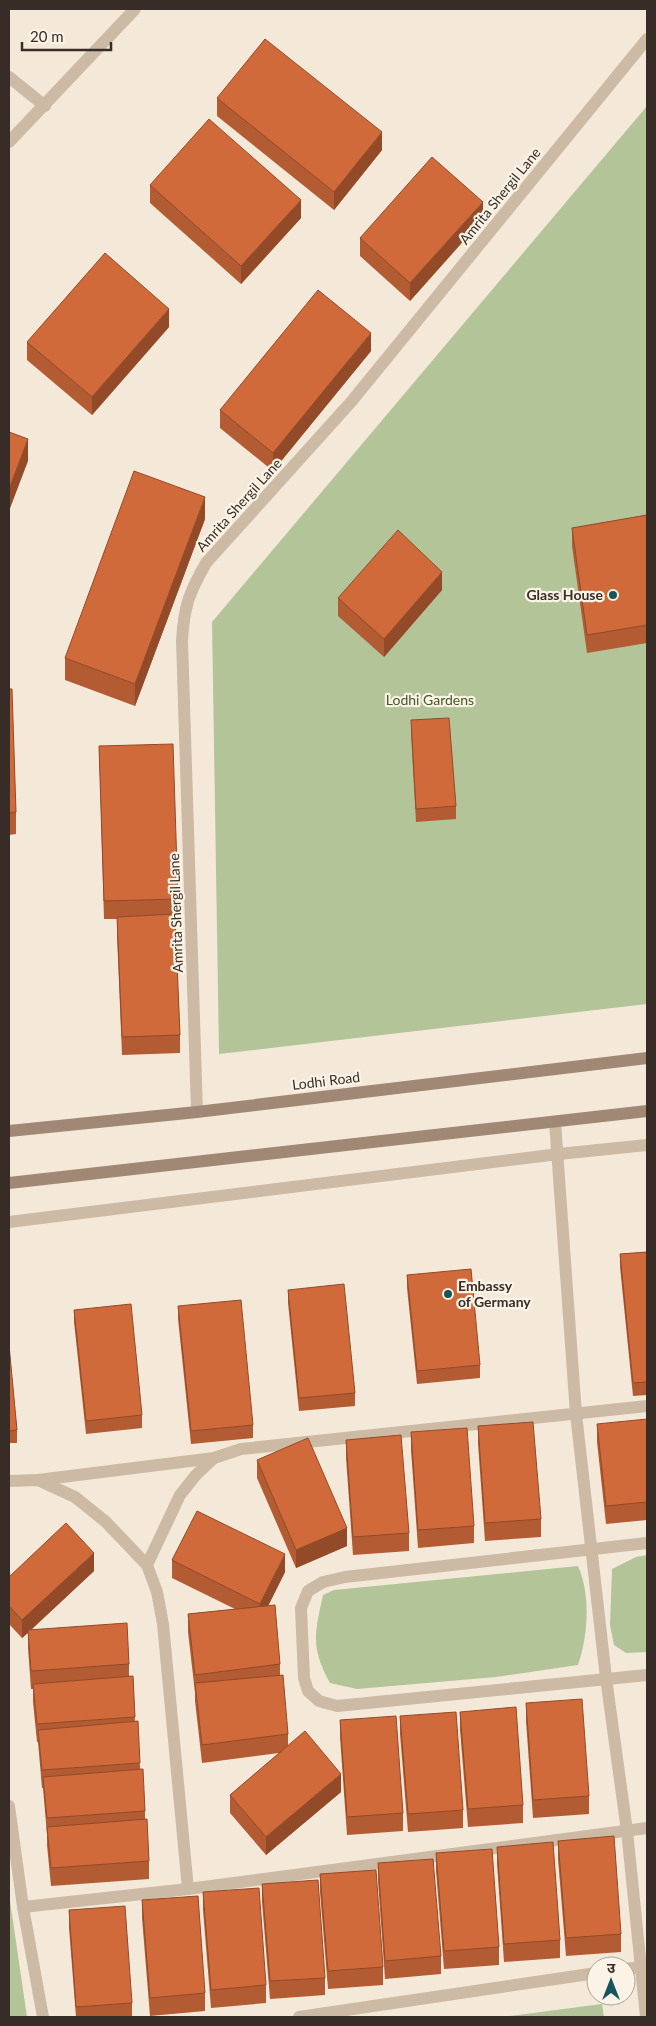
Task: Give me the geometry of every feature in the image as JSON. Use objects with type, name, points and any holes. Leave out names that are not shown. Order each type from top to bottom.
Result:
[{"type":"main road","name":"Lodhi Road","points":[[9,1131],[197,1112],[647,1058]]},
{"type":"main road","points":[[9,1183],[647,1111]]},
{"type":"street","points":[[9,142],[135,9]]},
{"type":"street","name":"Amrita Shergil Lane","points":[[197,1112],[182,641],[183,614],[192,586],[206,563],[351,402],[647,39]]},
{"type":"street","points":[[9,77],[45,106]]},
{"type":"street","points":[[555,1122],[559,1154],[576,1414],[593,1549],[606,1678],[644,1966],[646,2017]]},
{"type":"street","points":[[9,1222],[559,1154],[647,1146]]},
{"type":"street","points":[[9,1482],[214,1458],[241,1449],[647,1406]]},
{"type":"street","points":[[147,1565],[180,1495],[196,1475],[214,1458]]},
{"type":"street","points":[[38,1480],[75,1497],[106,1522],[147,1565],[157,1592],[163,1624],[188,1889]]},
{"type":"street","points":[[647,1544],[345,1577],[323,1582],[308,1591],[301,1608],[304,1678],[308,1691],[319,1700],[337,1706],[647,1675]]},
{"type":"street","points":[[9,1806],[23,1907],[43,2017]]},
{"type":"street","points":[[23,1907],[188,1889],[647,1828]]},
{"type":"street","points":[[299,2017],[586,1975]]},
{"type":"green space","name":"Lodhi Gardens","points":[[647,106],[647,1004],[219,1054],[212,622]]},
{"type":"green space","points":[[647,1555],[647,1652],[626,1653],[614,1645],[610,1625],[612,1569],[636,1557]]},
{"type":"green space","points":[[578,1566],[585,1590],[587,1616],[584,1641],[578,1665],[496,1677],[357,1689],[330,1683],[319,1659],[316,1630],[320,1608],[323,1595],[334,1590]]},
{"type":"green space","points":[[9,1894],[27,2017],[9,2017]]},
{"type":"green space","points":[[587,2006],[602,2006],[604,2017],[502,2017]]},
{"type":"building","points":[[265,39],[382,132],[334,192],[217,98]]},
{"type":"building","points":[[209,119],[301,200],[241,266],[150,185]]},
{"type":"building","points":[[432,157],[483,202],[410,283],[360,238]]},
{"type":"building","points":[[105,253],[169,309],[92,397],[27,342]]},
{"type":"building","points":[[318,290],[371,333],[273,453],[220,410]]},
{"type":"building","points":[[9,432],[28,439],[9,489]]},
{"type":"building","points":[[134,471],[205,497],[135,684],[65,658]]},
{"type":"building","name":"Glass House","points":[[647,515],[647,625],[587,635],[572,528]]},
{"type":"building","points":[[398,530],[442,572],[384,639],[338,598]]},
{"type":"building","points":[[9,689],[12,689],[16,812],[9,813]]},
{"type":"building","points":[[449,718],[456,806],[416,809],[411,720]]},
{"type":"building","points":[[173,744],[178,899],[104,901],[99,746]]},
{"type":"building","points":[[175,914],[180,1035],[122,1037],[117,917]]},
{"type":"building","points":[[647,1252],[647,1382],[633,1383],[620,1254]]},
{"type":"building","points":[[471,1269],[480,1365],[417,1371],[407,1275]]},
{"type":"building","points":[[344,1284],[355,1393],[299,1398],[288,1290]]},
{"type":"building","points":[[241,1300],[253,1425],[191,1431],[178,1306]]},
{"type":"building","points":[[131,1304],[142,1415],[86,1421],[74,1310]]},
{"type":"building","points":[[9,1345],[17,1430],[9,1431]]},
{"type":"building","points":[[647,1419],[647,1502],[606,1506],[597,1424]]},
{"type":"building","points":[[533,1422],[541,1519],[485,1523],[478,1426]]},
{"type":"building","points":[[467,1428],[474,1526],[418,1530],[411,1432]]},
{"type":"building","points":[[401,1435],[409,1533],[353,1537],[346,1440]]},
{"type":"building","points":[[308,1438],[347,1528],[296,1550],[257,1460]]},
{"type":"building","points":[[197,1511],[285,1554],[260,1604],[172,1560]]},
{"type":"building","points":[[66,1523],[94,1553],[22,1620],[9,1606],[9,1577]]},
{"type":"building","points":[[275,1605],[280,1664],[195,1675],[188,1614]]},
{"type":"building","points":[[127,1623],[129,1664],[31,1671],[28,1630]]},
{"type":"building","points":[[283,1675],[288,1734],[202,1745],[195,1683]]},
{"type":"building","points":[[133,1676],[135,1717],[37,1724],[33,1684]]},
{"type":"building","points":[[582,1699],[589,1796],[533,1800],[526,1703]]},
{"type":"building","points":[[516,1707],[523,1805],[468,1809],[460,1712]]},
{"type":"building","points":[[456,1712],[463,1810],[408,1814],[400,1716]]},
{"type":"building","points":[[396,1716],[403,1813],[347,1817],[340,1720]]},
{"type":"building","points":[[138,1721],[140,1763],[42,1770],[38,1730]]},
{"type":"building","points":[[305,1731],[341,1774],[266,1837],[230,1795]]},
{"type":"building","points":[[143,1769],[145,1811],[47,1818],[43,1777]]},
{"type":"building","points":[[147,1819],[149,1861],[51,1868],[47,1827]]},
{"type":"building","points":[[614,1836],[621,1934],[566,1938],[558,1841]]},
{"type":"building","points":[[553,1842],[560,1940],[504,1944],[497,1847]]},
{"type":"building","points":[[492,1849],[499,1947],[444,1951],[436,1853]]},
{"type":"building","points":[[433,1859],[441,1956],[385,1961],[378,1863]]},
{"type":"building","points":[[376,1870],[383,1967],[328,1971],[320,1874]]},
{"type":"building","points":[[318,1880],[325,1978],[270,1981],[262,1884]]},
{"type":"building","points":[[259,1888],[266,1985],[211,1990],[203,1892]]},
{"type":"building","points":[[198,1896],[205,1993],[150,1998],[142,1900]]},
{"type":"building","points":[[125,1906],[132,2003],[76,2007],[69,1910]]},
{"type":"place","name":"Glass House","points":[[613,595]]},
{"type":"place","name":"Embassy of Germany","points":[[448,1294]]}]
